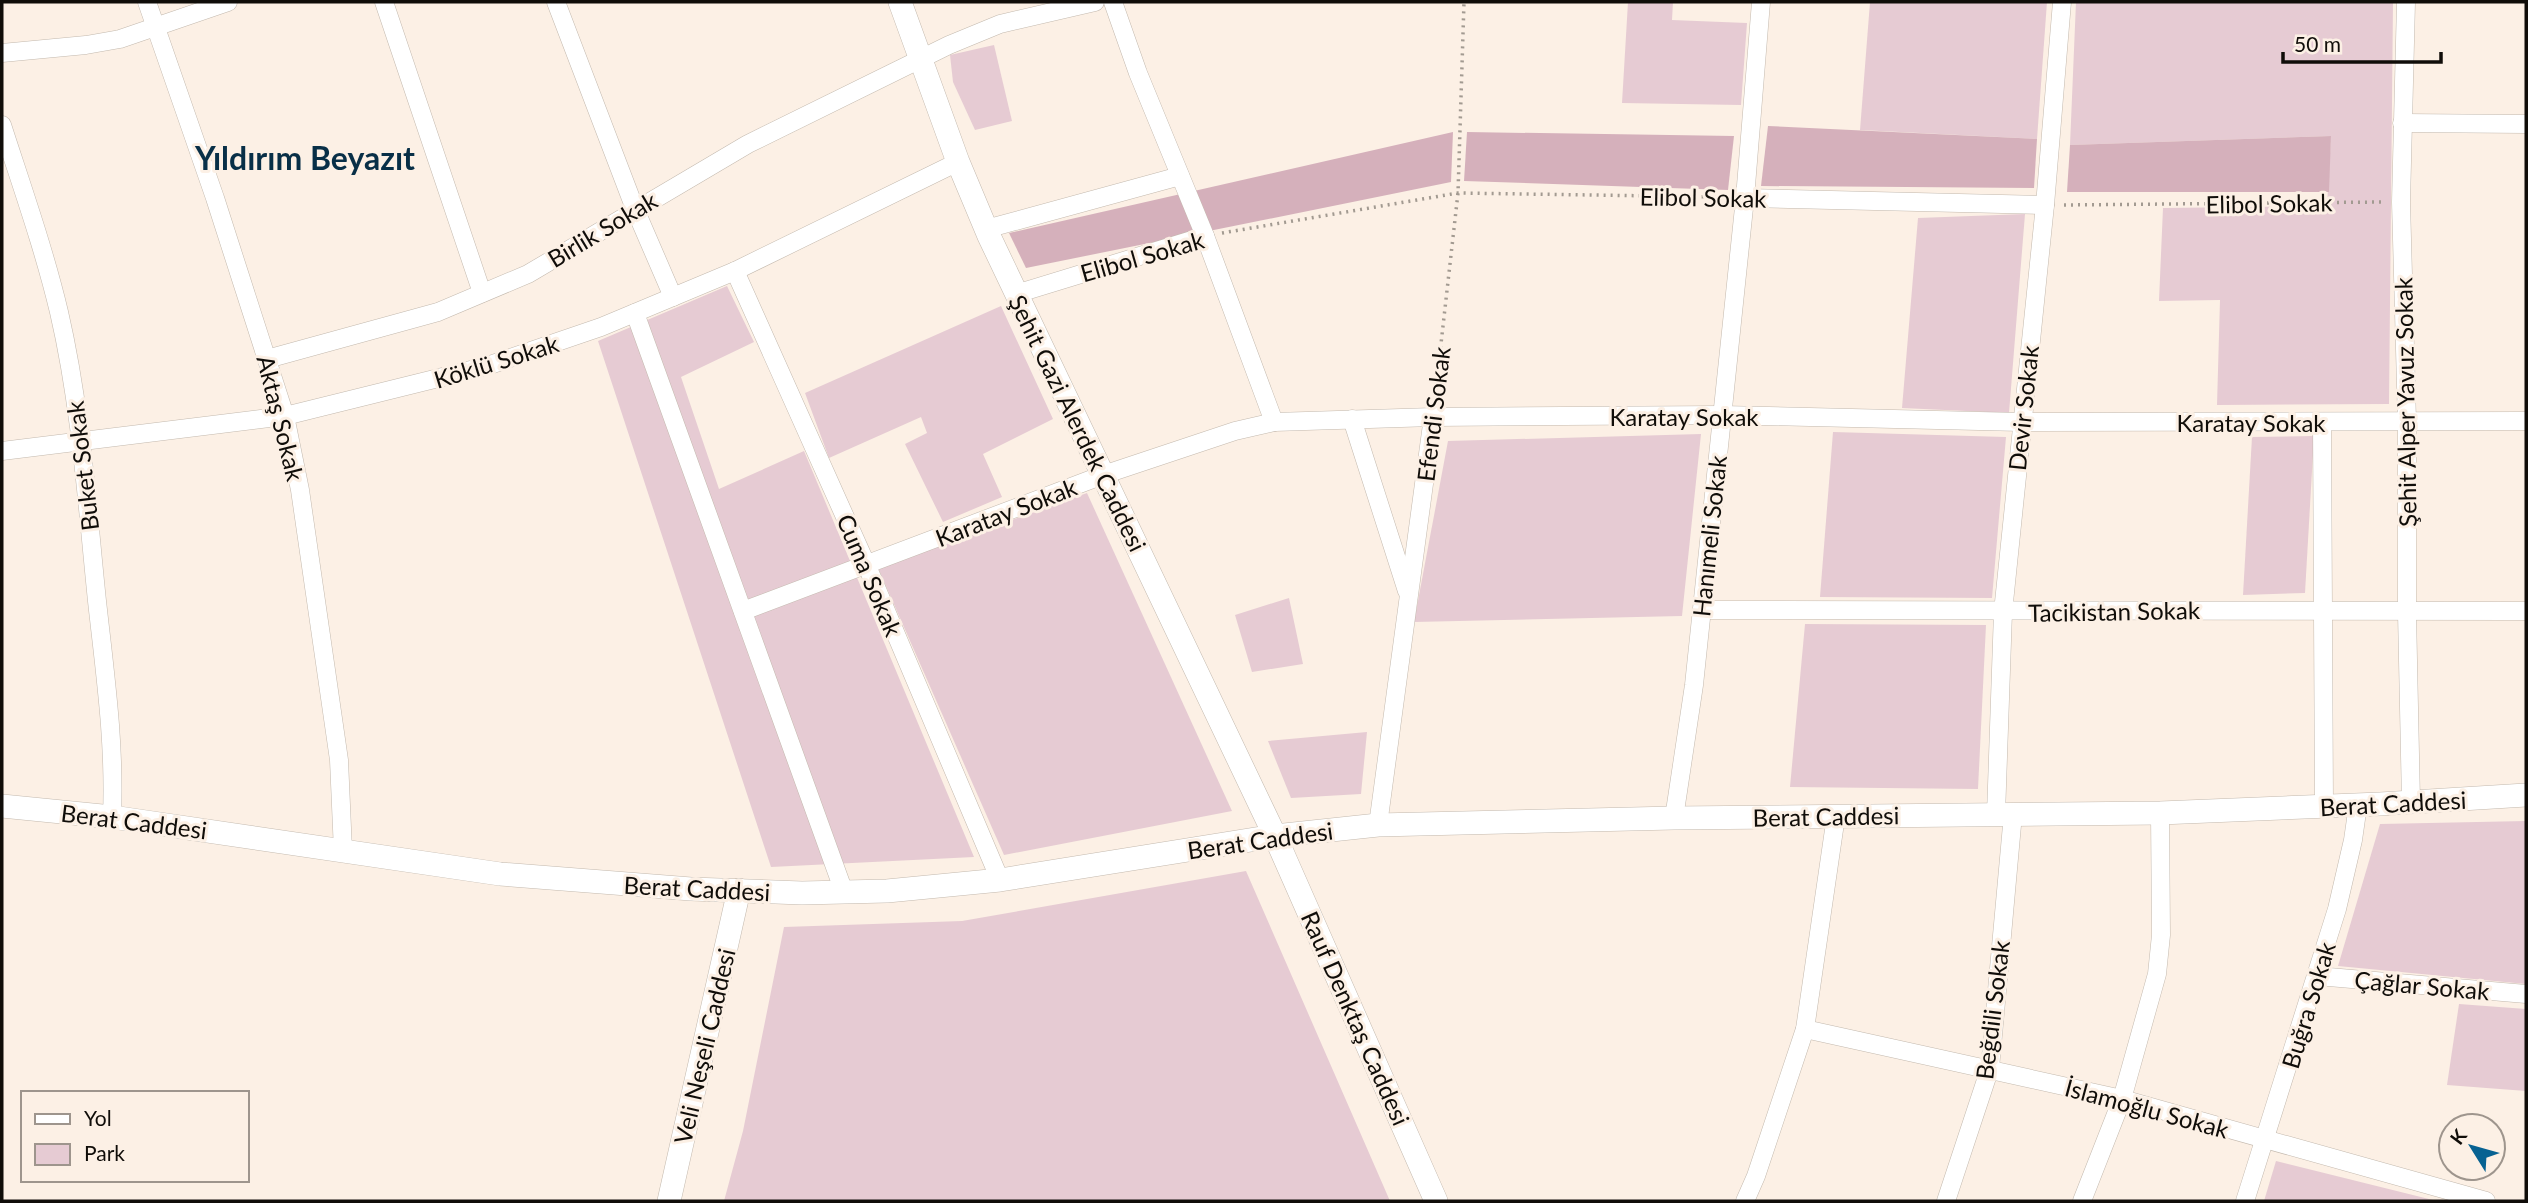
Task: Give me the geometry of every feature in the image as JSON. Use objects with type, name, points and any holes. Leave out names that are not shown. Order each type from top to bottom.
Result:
[{"type":"street","name":"Aktaş Sokak","points":[[147,2],[215,198],[285,416],[302,503],[339,760],[343,851]]},
{"type":"street","points":[[2,53],[86,45],[136,35],[228,2]]},
{"type":"street","points":[[384,2],[482,293]]},
{"type":"street","points":[[556,2],[635,209],[673,297]]},
{"type":"street","name":"Şehit Gazi Alerdek Caddesi","points":[[900,2],[958,162],[986,229],[1276,835]]},
{"type":"street","name":"Birlik Sokak","points":[[267,359],[438,312],[528,274],[748,144],[921,59],[1000,24],[1095,2]]},
{"type":"street","points":[[1113,2],[1138,73],[1205,236],[1274,422]]},
{"type":"street","name":"Hanımeli Sokak","points":[[1674,818],[1702,610],[1745,198],[1761,2]]},
{"type":"street","name":"Devir Sokak","points":[[2004,814],[2003,612],[2045,205],[2062,2]]},
{"type":"street","name":"Şehit Alper Yavuz Sokak","points":[[2406,2],[2401,202],[2407,422],[2411,802]]},
{"type":"street","points":[[2402,123],[2526,124]]},
{"type":"street","name":"Buket Sokak","points":[[2,125],[34,222],[59,313],[80,441],[112,736],[112,817]]},
{"type":"street","name":"Köklü Sokak","points":[[2,451],[285,416],[487,366],[538,350],[635,313],[735,271],[958,162]]},
{"type":"street","points":[[986,229],[1181,176]]},
{"type":"street","name":"Elibol Sokak","points":[[1745,198],[2045,205]]},
{"type":"street","name":"Elibol Sokak","points":[[1016,293],[1205,236]]},
{"type":"street","name":"Cuma Sokak","points":[[735,271],[867,566],[1000,880]]},
{"type":"street","points":[[635,313],[844,891]]},
{"type":"street","name":"Karatay Sokak","points":[[743,611],[1103,475],[1235,431],[1274,422],[1433,416],[1721,415],[2021,422],[2526,421]]},
{"type":"street","name":"Efendi Sokak","points":[[1378,825],[1433,416]]},
{"type":"street","points":[[1352,419],[1409,598]]},
{"type":"street","points":[[2322,422],[2324,807]]},
{"type":"street","name":"Tacikistan Sokak","points":[[1702,610],[2003,612],[2188,609],[2407,613],[2526,611]]},
{"type":"street","name":"Berat Caddesi","points":[[2,806],[112,817],[500,874],[587,882],[739,890],[887,891],[1000,880],[1276,835],[1378,825],[1674,818],[2160,813],[2526,795]]},
{"type":"street","name":"Buğra Sokak","points":[[2245,1201],[2317,976],[2347,869],[2358,805]]},
{"type":"street","points":[[2082,1201],[2122,1099],[2157,974],[2160,955],[2160,813]]},
{"type":"street","name":"Beğdili Sokak","points":[[1946,1201],[1990,1068],[2004,814]]},
{"type":"street","points":[[1745,1201],[1756,1176],[1805,1029],[1836,816]]},
{"type":"street","name":"Rauf Denktaş Caddesi","points":[[1276,835],[1436,1201]]},
{"type":"street","name":"Veli Neşeli Caddesi","points":[[669,1201],[739,890]]},
{"type":"street","name":"Çağlar Sokak","points":[[2317,976],[2526,994]]},
{"type":"street","name":"İslamoğlu Sokak","points":[[1805,1029],[2122,1099],[2481,1201]]},
{"type":"path","name":"Efendi Sokak","points":[[1433,416],[1458,193],[1464,2]]},
{"type":"path","name":"Elibol Sokak","points":[[1205,236],[1458,193],[1745,198]]},
{"type":"path","name":"Elibol Sokak","points":[[2045,205],[2401,202]]},
{"type":"green space","points":[[1628,2],[1673,2],[1672,20],[1747,23],[1741,105],[1622,103]]},
{"type":"green space","points":[[1870,2],[2047,2],[2037,139],[1860,130]]},
{"type":"green space","points":[[2076,2],[2393,2],[2389,404],[2217,405],[2220,300],[2159,301],[2163,208],[2327,206],[2331,136],[2070,145]]},
{"type":"green space","points":[[994,45],[1012,121],[975,130],[953,82],[950,55]]},
{"type":"green space","points":[[2025,214],[2009,413],[1902,408],[1918,218]]},
{"type":"green space","points":[[727,286],[754,342],[681,377],[719,489],[804,451],[974,857],[771,867],[598,341]]},
{"type":"green space","points":[[1001,306],[1053,419],[983,454],[1002,497],[943,522],[905,444],[927,433],[921,417],[829,458],[805,393]]},
{"type":"green space","points":[[1833,432],[2006,437],[1992,598],[1820,597]]},
{"type":"green space","points":[[1701,434],[1682,616],[1414,622],[1448,441]]},
{"type":"green space","points":[[2314,436],[2305,593],[2243,595],[2252,437]]},
{"type":"green space","points":[[1087,493],[1232,811],[1004,855],[878,568]]},
{"type":"green space","points":[[1289,598],[1303,664],[1252,672],[1235,615]]},
{"type":"green space","points":[[1805,624],[1986,625],[1978,789],[1790,787]]},
{"type":"green space","points":[[1367,732],[1361,794],[1291,798],[1268,741]]},
{"type":"green space","points":[[2526,821],[2526,984],[2338,966],[2380,824]]},
{"type":"green space","points":[[1246,871],[1390,1201],[724,1201],[743,1131],[784,927],[962,921]]},
{"type":"green space","points":[[2459,1004],[2526,1009],[2526,1091],[2447,1085]]},
{"type":"green space","points":[[2276,1161],[2437,1201],[2264,1201]]},
{"type":"shaded area","points":[[1768,126],[2037,139],[2034,188],[1761,186]]},
{"type":"shaded area","points":[[1453,132],[1451,182],[1026,268],[1009,233]]},
{"type":"shaded area","points":[[1467,132],[1734,136],[1728,190],[1464,181]]},
{"type":"shaded area","points":[[2331,136],[2329,192],[2067,192],[2070,145]]},
{"type":"district","name":"Yıldırım Beyazıt","points":[[305,157]]}]
